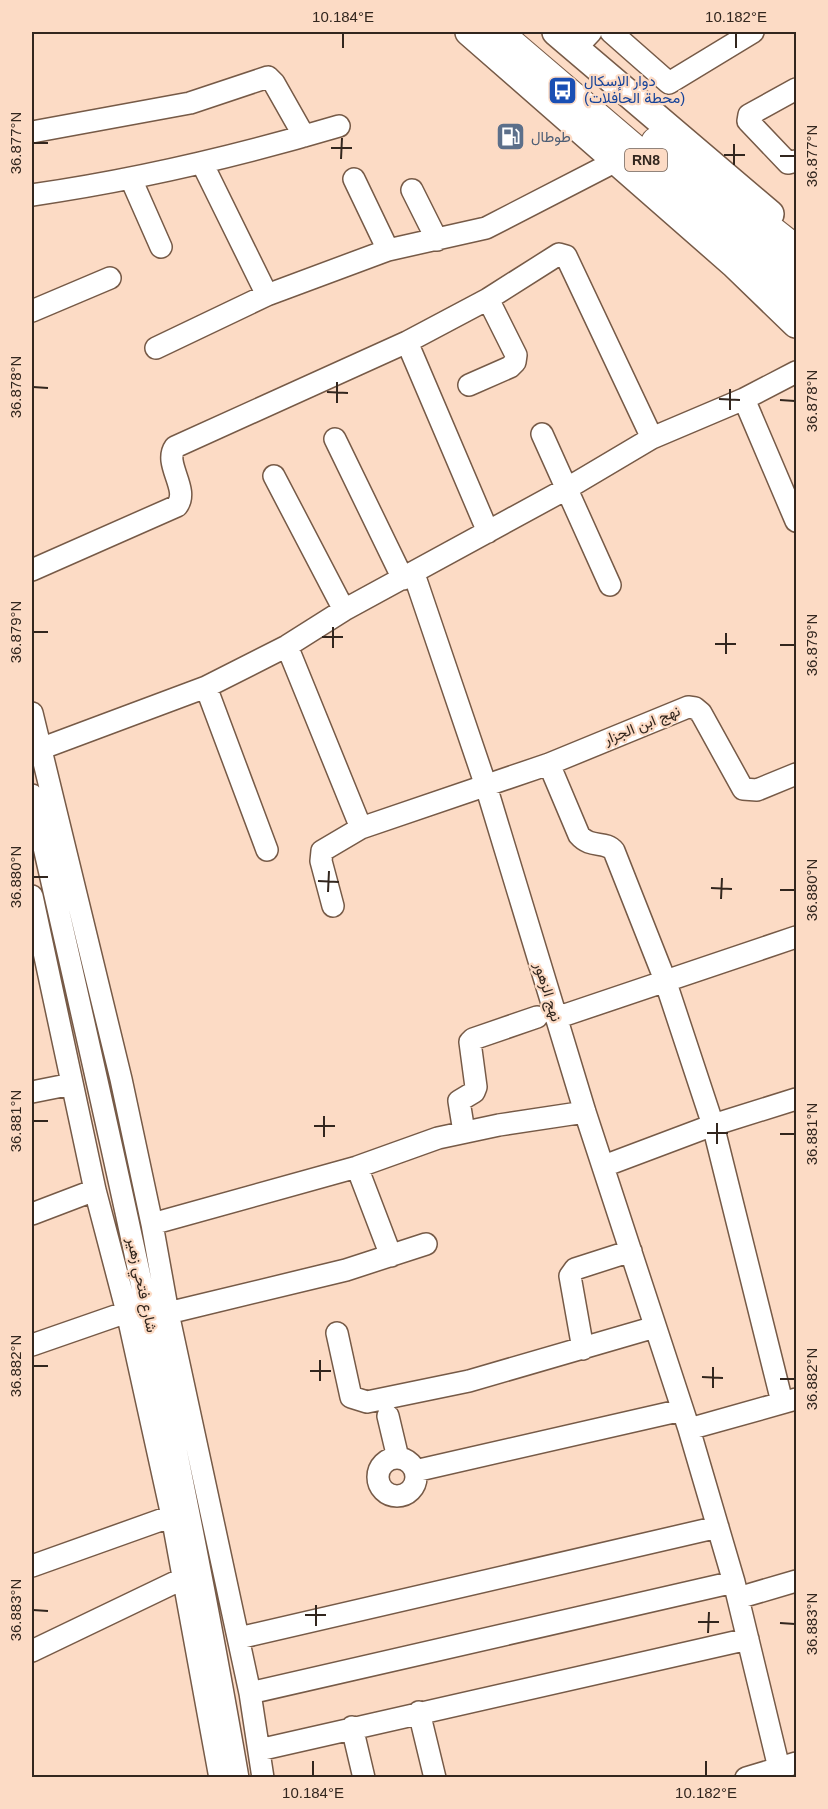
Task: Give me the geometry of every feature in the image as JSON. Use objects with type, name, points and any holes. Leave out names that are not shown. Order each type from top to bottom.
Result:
[{"type":"highway","name":"RN8","points":[[495,32],[796,289]]},
{"type":"highway","name":"RN8","points":[[526,32],[796,262]]},
{"type":"highway","points":[[657,142],[796,252]]},
{"type":"highway","points":[[706,212],[796,304]]},
{"type":"main road","points":[[469,32],[618,160],[734,264],[796,324]]},
{"type":"main road","points":[[574,37],[796,236]]},
{"type":"street","points":[[611,32],[669,83],[746,33]]},
{"type":"street","points":[[32,132],[190,103],[268,77],[274,83],[304,136]]},
{"type":"street","points":[[796,89],[748,118],[788,163],[796,161]]},
{"type":"street","points":[[32,195],[130,179],[202,163],[339,126]]},
{"type":"street","points":[[156,348],[267,296],[388,250],[486,228],[618,160]]},
{"type":"street","points":[[202,163],[267,296]]},
{"type":"street","points":[[130,179],[161,247]]},
{"type":"street","points":[[354,179],[388,250]]},
{"type":"street","points":[[412,190],[437,240]]},
{"type":"street","points":[[32,570],[177,506],[182,495],[172,455],[175,447],[407,342],[488,299],[559,254],[566,256],[652,438]]},
{"type":"street","points":[[32,311],[110,278]]},
{"type":"street","points":[[469,385],[510,367],[515,362],[516,355],[488,299]]},
{"type":"street","points":[[407,342],[488,532]]},
{"type":"street","points":[[36,751],[206,687],[287,646],[344,610],[566,489],[652,438],[744,399],[796,372]]},
{"type":"street","points":[[744,399],[796,520]]},
{"type":"street","points":[[542,434],[610,585]]},
{"type":"street","name":"نهج الزهور","points":[[335,439],[408,576],[486,786],[546,1018],[585,1112],[604,1166],[686,1419],[748,1639],[788,1766]]},
{"type":"street","points":[[274,476],[344,610]]},
{"type":"street","points":[[287,646],[361,828]]},
{"type":"street","points":[[206,687],[267,850]]},
{"type":"street","name":"نهج ابن الجزار","points":[[333,906],[321,861],[322,851],[361,828],[549,764],[688,707],[695,708],[700,713],[738,784],[749,791],[796,774]]},
{"type":"street","points":[[32,713],[36,751],[121,1079],[152,1224],[168,1313],[250,1693],[263,1778]]},
{"type":"street","points":[[415,1471],[789,1400],[713,1125],[665,981],[614,851],[606,845],[587,843],[579,835],[549,764]]},
{"type":"street","name":"شارع فتحي زهير","points":[[32,795],[129,1222],[215,1644],[238,1778]]},
{"type":"street","name":"شارع فتحي زهير","points":[[32,896],[95,1190],[128,1312],[172,1516],[220,1778]]},
{"type":"street","points":[[464,1132],[459,1101],[474,1092],[476,1087],[470,1042],[473,1039],[665,981],[796,937]]},
{"type":"street","points":[[32,1092],[72,1084]]},
{"type":"street","points":[[604,1166],[713,1125],[796,1099]]},
{"type":"street","points":[[152,1224],[357,1167],[464,1132],[585,1112]]},
{"type":"street","points":[[357,1167],[391,1256]]},
{"type":"street","points":[[32,1214],[95,1190]]},
{"type":"street","points":[[168,1313],[346,1270],[426,1244]]},
{"type":"street","points":[[583,1349],[570,1276],[574,1269],[631,1251]]},
{"type":"street","points":[[32,1345],[128,1312]]},
{"type":"street","points":[[337,1333],[351,1397],[367,1402],[469,1381],[655,1327]]},
{"type":"street","points":[[388,1416],[398,1458]]},
{"type":"street","points":[[398,1458],[409,1462],[415,1471],[415,1484],[407,1494],[388,1495],[379,1485],[378,1473],[386,1462],[398,1458]]},
{"type":"street","points":[[32,1566],[172,1516]]},
{"type":"street","points":[[238,1638],[718,1527]]},
{"type":"street","points":[[32,1651],[184,1578]]},
{"type":"street","points":[[250,1693],[736,1590],[796,1581]]},
{"type":"street","points":[[259,1750],[352,1727],[748,1639]]},
{"type":"street","points":[[419,1712],[435,1778]]},
{"type":"street","points":[[352,1727],[364,1778]]},
{"type":"street","points":[[746,1778],[788,1766]]},
{"type":"place","name":"دوار الإسكال (محطة الحافلات)","points":[[563,90]]},
{"type":"place","name":"طوطال","points":[[510,137]]}]
